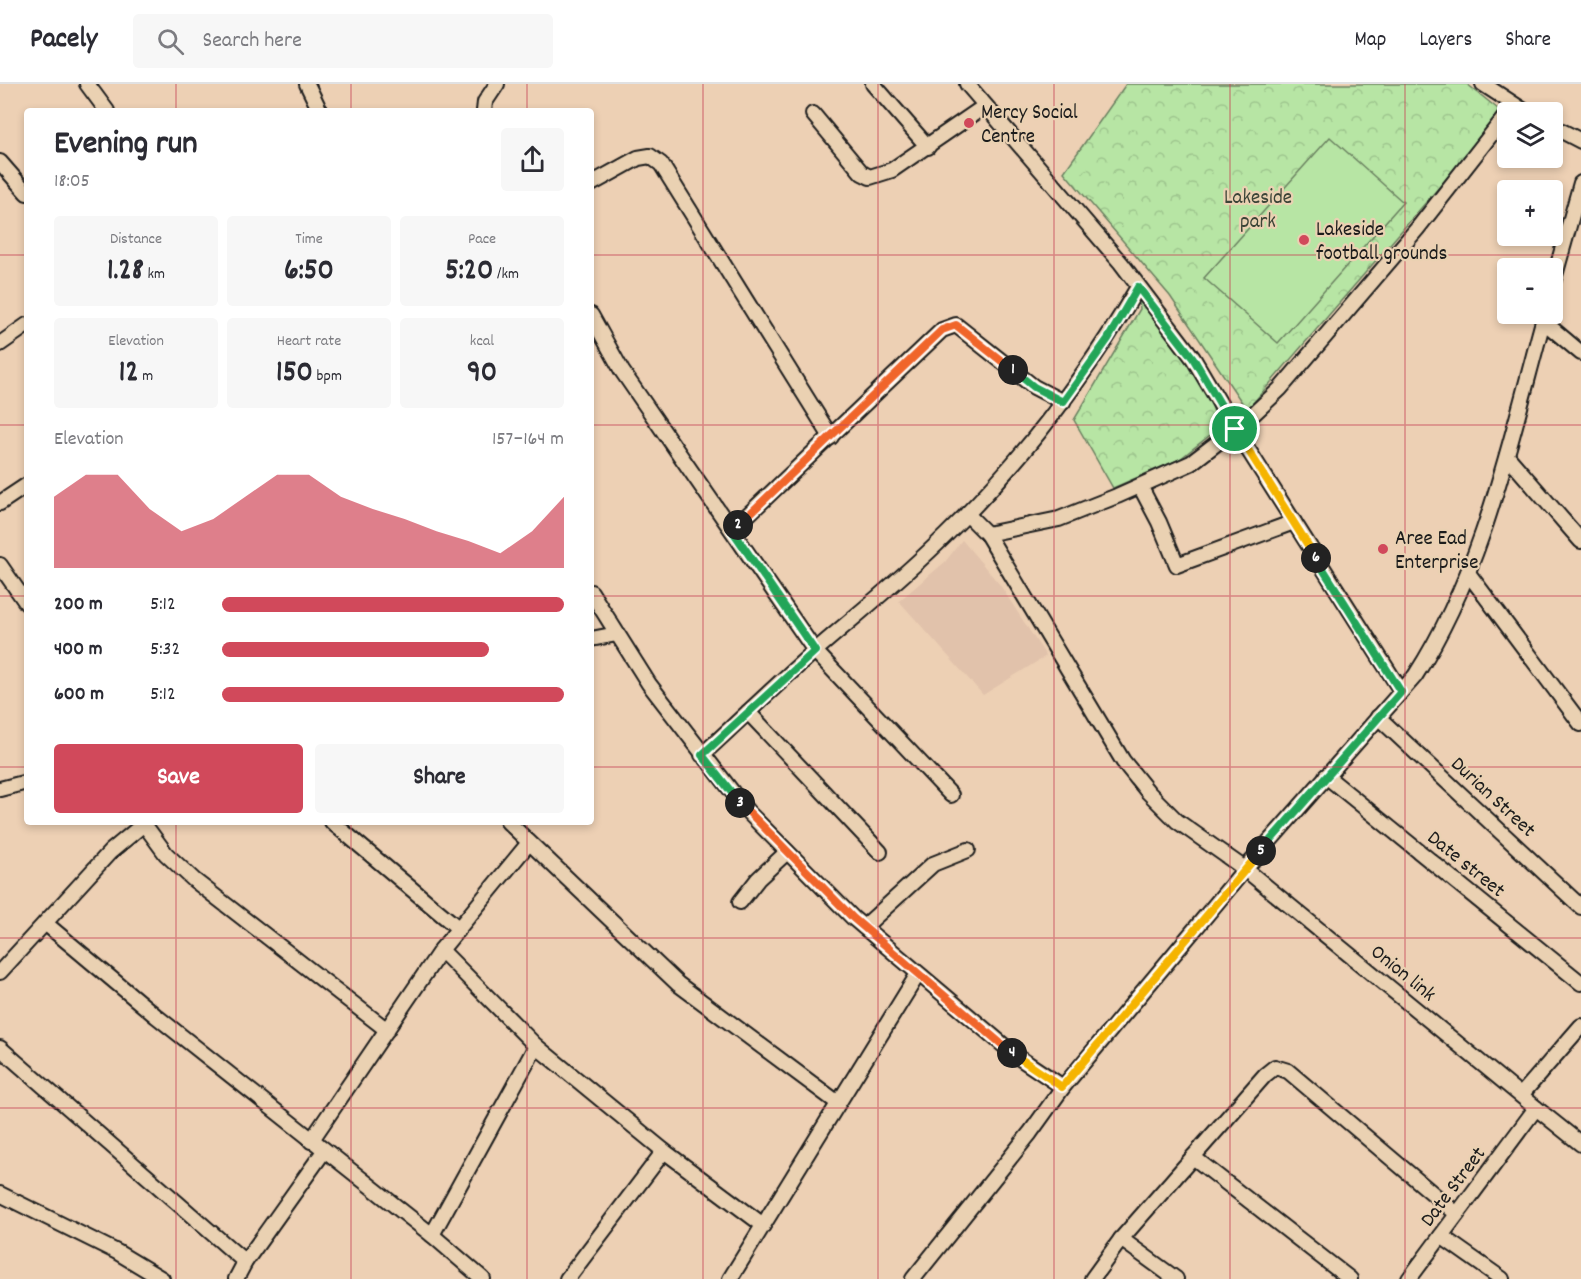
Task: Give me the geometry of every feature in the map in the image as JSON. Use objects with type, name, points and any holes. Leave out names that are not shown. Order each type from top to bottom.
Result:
[{"type":"street","points":[[87,84],[105,108]]},
{"type":"street","points":[[307,84],[319,108]]},
{"type":"street","points":[[484,108],[485,102],[497,84]]},
{"type":"street","points":[[873,84],[928,147]]},
{"type":"street","points":[[967,84],[1107,246],[1193,358],[1235,429],[1401,692]]},
{"type":"street","points":[[1483,84],[1504,102]]},
{"type":"street","points":[[813,114],[862,173],[870,177],[892,170],[985,106]]},
{"type":"street","points":[[987,534],[1059,519],[1140,486],[1191,463],[1235,429],[1280,389],[1497,132]]},
{"type":"street","points":[[1563,132],[1581,141]]},
{"type":"street","points":[[594,182],[638,158],[650,156],[661,164],[831,437]]},
{"type":"street","points":[[2,170],[24,190]]},
{"type":"street","points":[[1560,258],[1581,183]]},
{"type":"street","points":[[702,755],[815,651],[904,575],[967,514],[1063,402],[1108,339],[1138,287]]},
{"type":"street","points":[[594,320],[622,371],[815,651],[951,795]]},
{"type":"street","points":[[915,1278],[1030,1133],[1062,1087],[1245,869],[1415,676],[1436,642],[1468,573],[1506,456],[1542,324]]},
{"type":"street","points":[[1551,324],[1581,353]]},
{"type":"street","points":[[732,530],[942,330],[956,325],[1034,387],[1063,402]]},
{"type":"street","points":[[0,344],[24,327]]},
{"type":"street","points":[[1506,456],[1581,541]]},
{"type":"street","points":[[0,503],[24,486]]},
{"type":"street","points":[[1140,486],[1160,522],[1177,565],[1294,522]]},
{"type":"street","name":"Onion link","points":[[967,514],[987,534],[1123,761],[1148,792],[1177,821],[1245,869],[1521,1095],[1533,1114],[1581,1144]]},
{"type":"street","points":[[0,565],[24,600]]},
{"type":"street","points":[[1468,573],[1581,724]]},
{"type":"street","points":[[594,597],[650,684],[747,811],[864,927],[1015,1055],[1062,1087]]},
{"type":"street","points":[[594,638],[617,634]]},
{"type":"street","points":[[748,712],[880,852]]},
{"type":"street","name":"Durian Street","points":[[1378,717],[1581,907]]},
{"type":"street","name":"Date street","points":[[1326,776],[1581,983]]},
{"type":"street","points":[[0,789],[24,783]]},
{"type":"street","points":[[0,972],[110,852],[143,825]]},
{"type":"street","points":[[146,825],[166,854],[195,880],[387,1030]]},
{"type":"street","points":[[336,825],[458,928]]},
{"type":"street","points":[[511,825],[528,844],[678,984],[838,1103]]},
{"type":"street","points":[[311,1141],[441,950],[528,844]]},
{"type":"street","points":[[864,927],[933,864],[968,850]]},
{"type":"street","points":[[740,902],[758,879],[787,852]]},
{"type":"street","points":[[45,923],[311,1141],[432,1235],[483,1279]]},
{"type":"street","points":[[441,950],[536,1046],[664,1151],[763,1225]]},
{"type":"street","points":[[730,1279],[918,974]]},
{"type":"street","points":[[1521,1095],[1581,1026]]},
{"type":"street","points":[[432,1235],[536,1046]]},
{"type":"street","points":[[0,1048],[245,1263]]},
{"type":"street","points":[[1092,1279],[1121,1239],[1265,1075],[1275,1067],[1288,1071],[1457,1214]]},
{"type":"street","name":"Date Street","points":[[1409,1279],[1533,1114]]},
{"type":"street","points":[[237,1279],[245,1263],[324,1151]]},
{"type":"street","points":[[567,1279],[664,1151]]},
{"type":"street","points":[[1193,1157],[1350,1279]]},
{"type":"street","points":[[0,1194],[117,1251],[162,1279]]},
{"type":"street","points":[[1441,1236],[1502,1279]]},
{"type":"street","points":[[1121,1239],[1176,1279]]},
{"type":"shaded area","points":[[962,540],[1000,585],[1046,656],[983,695],[899,601],[945,562]]},
{"type":"green space","name":"Lakeside park","points":[[1126,84],[1467,84],[1497,108],[1497,120],[1247,410],[1170,296],[1064,172]]},
{"type":"green space","name":"Lakeside football grounds","points":[[1330,137],[1403,202],[1278,343],[1204,278]]},
{"type":"green space","points":[[1138,287],[1193,358],[1220,427],[1180,459],[1113,488],[1074,420],[1140,309]]},
{"type":"place","name":"Mercy Social Centre","points":[[969,123]]},
{"type":"place","name":"Lakeside football grounds","points":[[1304,240]]},
{"type":"place","name":"Aree Ead Enterprise","points":[[1383,549]]},
{"type":"route","points":[[1138,287],[1193,358],[1235,429],[1401,692],[1245,869],[1062,1087],[1015,1055],[853,918],[747,811],[702,755],[815,651],[732,530],[942,330],[956,325],[1034,387],[1063,402],[1108,339],[1138,287]]}]
